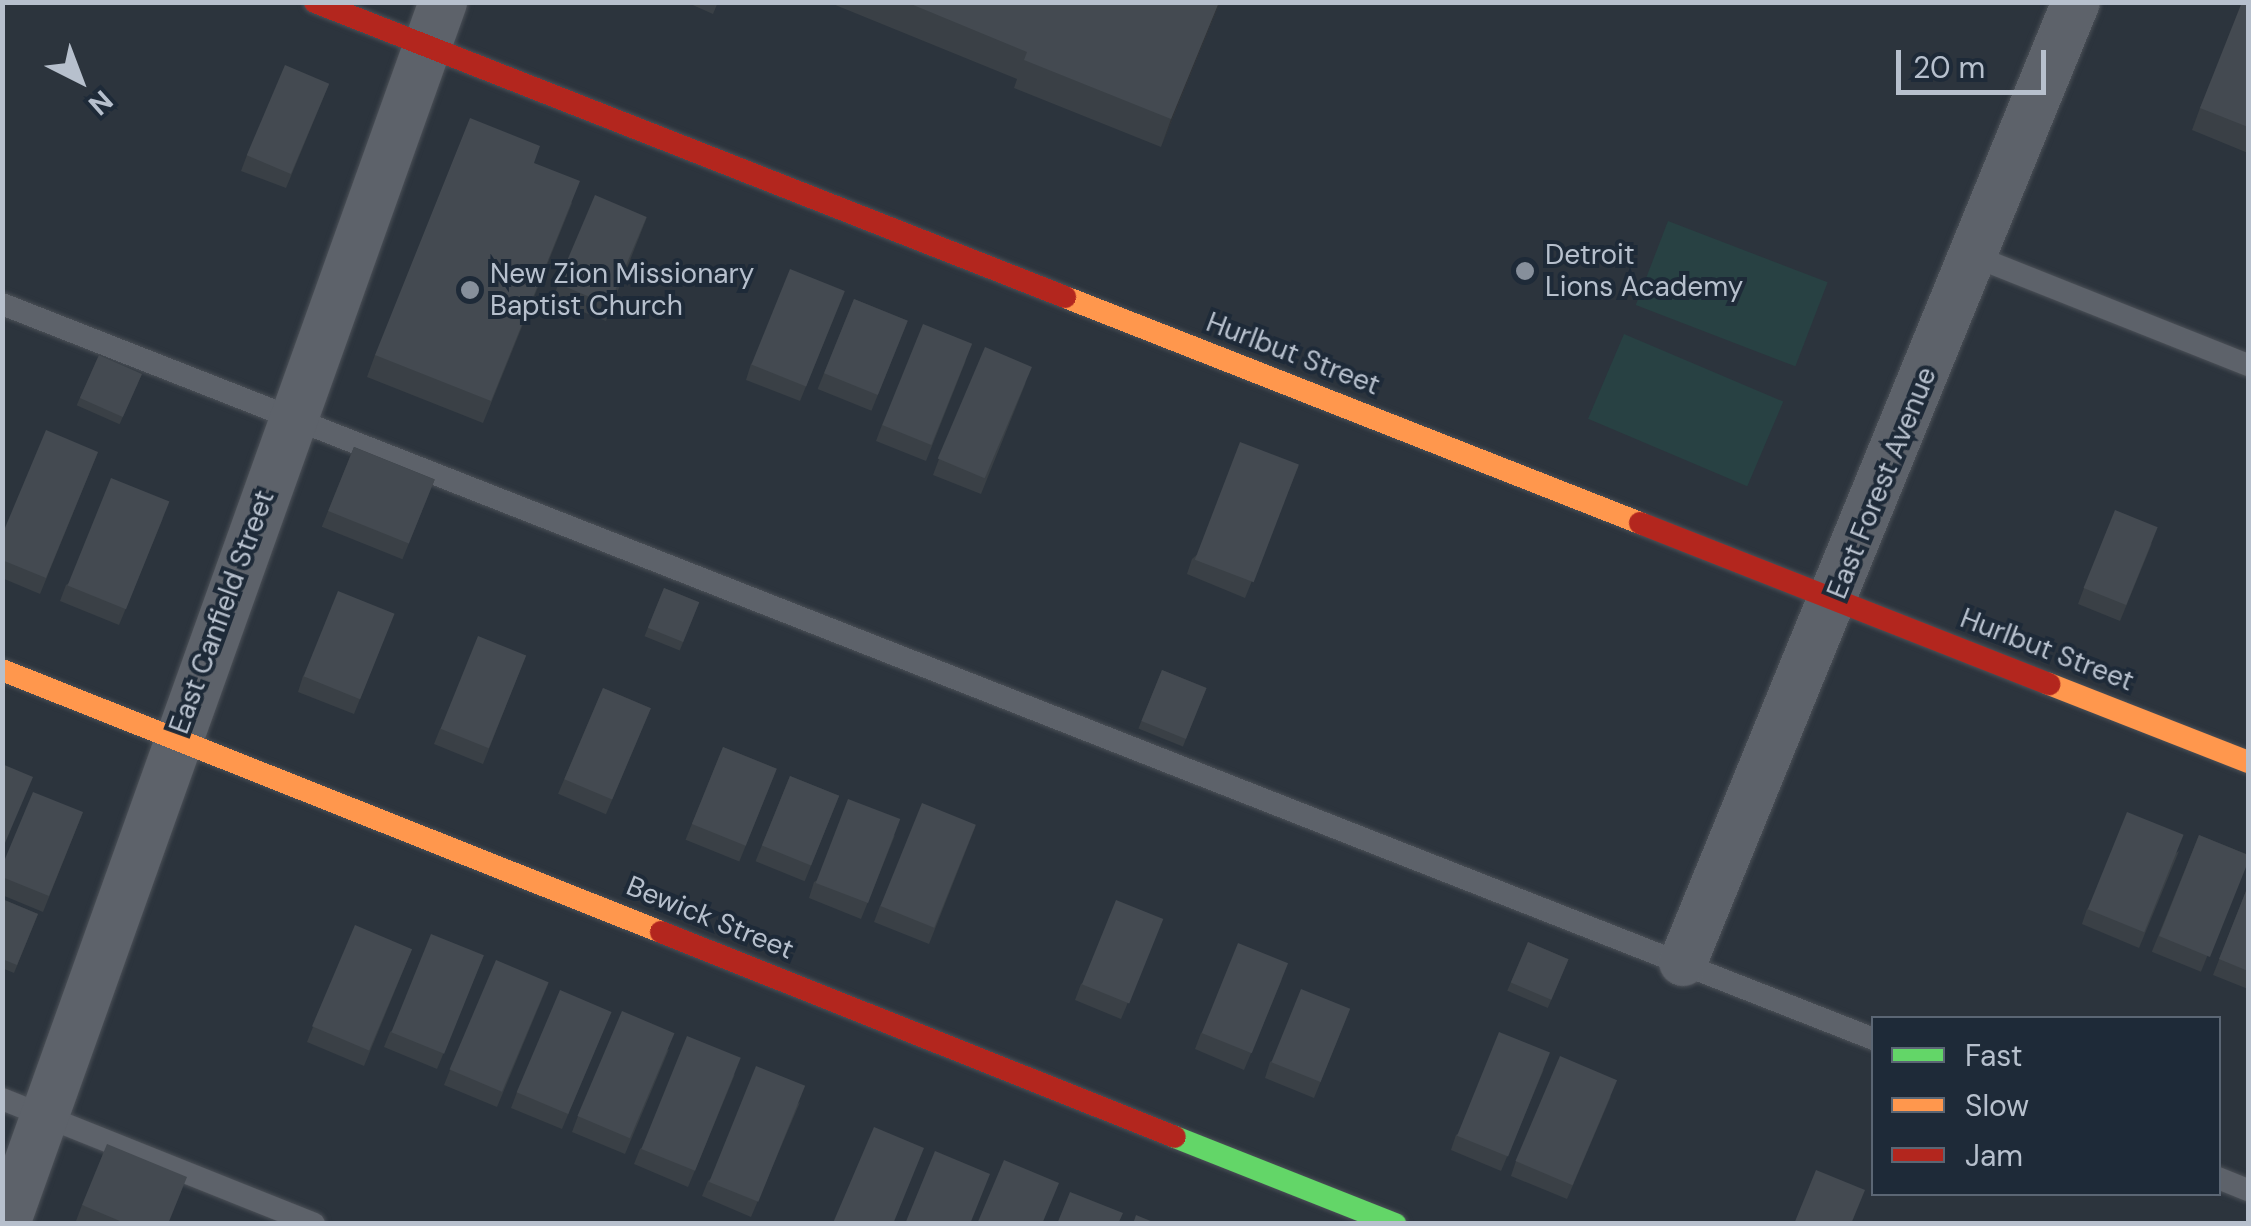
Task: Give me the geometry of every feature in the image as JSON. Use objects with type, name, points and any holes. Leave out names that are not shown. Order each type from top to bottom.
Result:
[{"type":"street","name":"Hurlbut Street","points":[[315,2],[2248,762]]},
{"type":"street","name":"East Canfield Street","points":[[6,1224],[23,1107],[177,738],[443,2]]},
{"type":"street","name":"East Forest Avenue","points":[[1684,962],[1836,599],[2076,2]]},
{"type":"street","name":"Bewick Street","points":[[2,670],[1395,1224]]},
{"type":"lane","points":[[1974,256],[2248,365]]},
{"type":"lane","points":[[2,304],[1871,1038]]},
{"type":"lane","points":[[23,1107],[314,1224]]},
{"type":"lane","points":[[2221,1179],[2248,1190]]},
{"type":"green space","points":[[1668,221],[1828,282],[1795,366],[1636,305]]},
{"type":"green space","points":[[1624,334],[1783,402],[1747,486],[1588,419]]},
{"type":"building","points":[[906,2],[1219,2],[1171,119],[1024,60],[1027,52]]},
{"type":"building","points":[[2242,2],[2248,2],[2248,127],[2200,108]]},
{"type":"building","points":[[285,65],[329,84],[291,174],[247,155]]},
{"type":"building","name":"New Zion Missionary Baptist Church","points":[[470,118],[540,146],[534,163],[580,181],[491,401],[375,355]]},
{"type":"building","points":[[595,195],[647,217],[609,305],[557,283]]},
{"type":"building","points":[[790,269],[845,291],[806,387],[751,364]]},
{"type":"building","points":[[854,299],[908,321],[878,395],[824,373]]},
{"type":"building","points":[[923,324],[972,344],[931,445],[882,425]]},
{"type":"building","points":[[985,347],[1032,367],[985,478],[938,458]]},
{"type":"building","points":[[99,355],[142,374],[123,417],[80,398]]},
{"type":"building","points":[[46,430],[98,452],[46,578],[2,560],[2,535]]},
{"type":"building","points":[[1240,442],[1299,465],[1254,582],[1195,560]]},
{"type":"building","points":[[354,447],[435,480],[409,544],[328,511]]},
{"type":"building","points":[[111,478],[169,502],[126,609],[68,586]]},
{"type":"building","points":[[2115,510],[2158,527],[2126,605],[2084,588]]},
{"type":"building","points":[[664,588],[699,602],[683,642],[648,628]]},
{"type":"building","points":[[338,591],[395,614],[360,699],[304,676]]},
{"type":"building","points":[[478,636],[526,655],[489,748],[441,729]]},
{"type":"building","points":[[1162,670],[1207,688],[1186,739],[1141,721]]},
{"type":"building","points":[[603,688],[651,708],[612,799],[564,779]]},
{"type":"building","points":[[723,747],[777,769],[746,846],[692,824]]},
{"type":"building","points":[[2,764],[33,777],[2,850]]},
{"type":"building","points":[[790,776],[839,796],[811,865],[762,846]]},
{"type":"building","points":[[33,792],[83,812],[49,896],[2,877],[2,866]]},
{"type":"building","points":[[848,799],[900,819],[868,903],[816,883]]},
{"type":"building","points":[[922,803],[976,825],[934,928],[880,906]]},
{"type":"building","points":[[2127,812],[2184,835],[2144,932],[2088,909]]},
{"type":"building","points":[[2199,835],[2248,855],[2210,957],[2159,936]]},
{"type":"building","points":[[2248,886],[2248,971],[2219,959]]},
{"type":"building","points":[[2,899],[38,914],[17,965],[2,959]]},
{"type":"building","points":[[1116,900],[1163,919],[1129,1003],[1082,984]]},
{"type":"building","points":[[355,925],[412,949],[369,1050],[312,1026]]},
{"type":"building","points":[[431,934],[484,955],[444,1054],[391,1032]]},
{"type":"building","points":[[1528,942],[1569,959],[1551,1000],[1511,983]]},
{"type":"building","points":[[1238,943],[1288,963],[1252,1053],[1202,1033]]},
{"type":"building","points":[[496,960],[548,982],[502,1092],[450,1070]]},
{"type":"building","points":[[1301,989],[1350,1009],[1321,1082],[1271,1062]]},
{"type":"building","points":[[560,990],[612,1012],[568,1114],[517,1092]]},
{"type":"building","points":[[622,1011],[674,1033],[630,1138],[577,1116]]},
{"type":"building","points":[[1499,1032],[1550,1053],[1508,1156],[1457,1136]]},
{"type":"building","points":[[687,1036],[741,1058],[695,1171],[641,1149]]},
{"type":"building","points":[[1560,1056],[1617,1080],[1573,1185],[1515,1161]]},
{"type":"building","points":[[756,1066],[805,1086],[758,1202],[709,1182]]},
{"type":"building","points":[[874,1127],[924,1148],[893,1224],[835,1224],[833,1223]]},
{"type":"building","points":[[107,1144],[187,1177],[168,1224],[127,1224],[82,1205]]},
{"type":"building","points":[[935,1151],[990,1174],[970,1224],[905,1224]]},
{"type":"building","points":[[1004,1160],[1059,1183],[1042,1224],[977,1224]]},
{"type":"building","points":[[1816,1170],[1865,1190],[1851,1224],[1794,1224]]},
{"type":"building","points":[[1070,1192],[1123,1213],[1118,1224],[1057,1224]]},
{"type":"building","points":[[1136,1215],[1158,1224],[1133,1224]]},
{"type":"traffic: fast","points":[[1175,1137],[1395,1224]]},
{"type":"traffic: slow","points":[[1065,297],[1640,523]]},
{"type":"traffic: slow","points":[[2,670],[661,932]]},
{"type":"traffic: slow","points":[[2049,684],[2248,762]]},
{"type":"traffic: jam","points":[[315,2],[1065,297]]},
{"type":"traffic: jam","points":[[1640,523],[2049,684]]},
{"type":"traffic: jam","points":[[661,932],[1175,1137]]},
{"type":"place","name":"Detroit Lions Academy","points":[[1525,271]]},
{"type":"place","name":"New Zion Missionary Baptist Church","points":[[470,290]]}]
